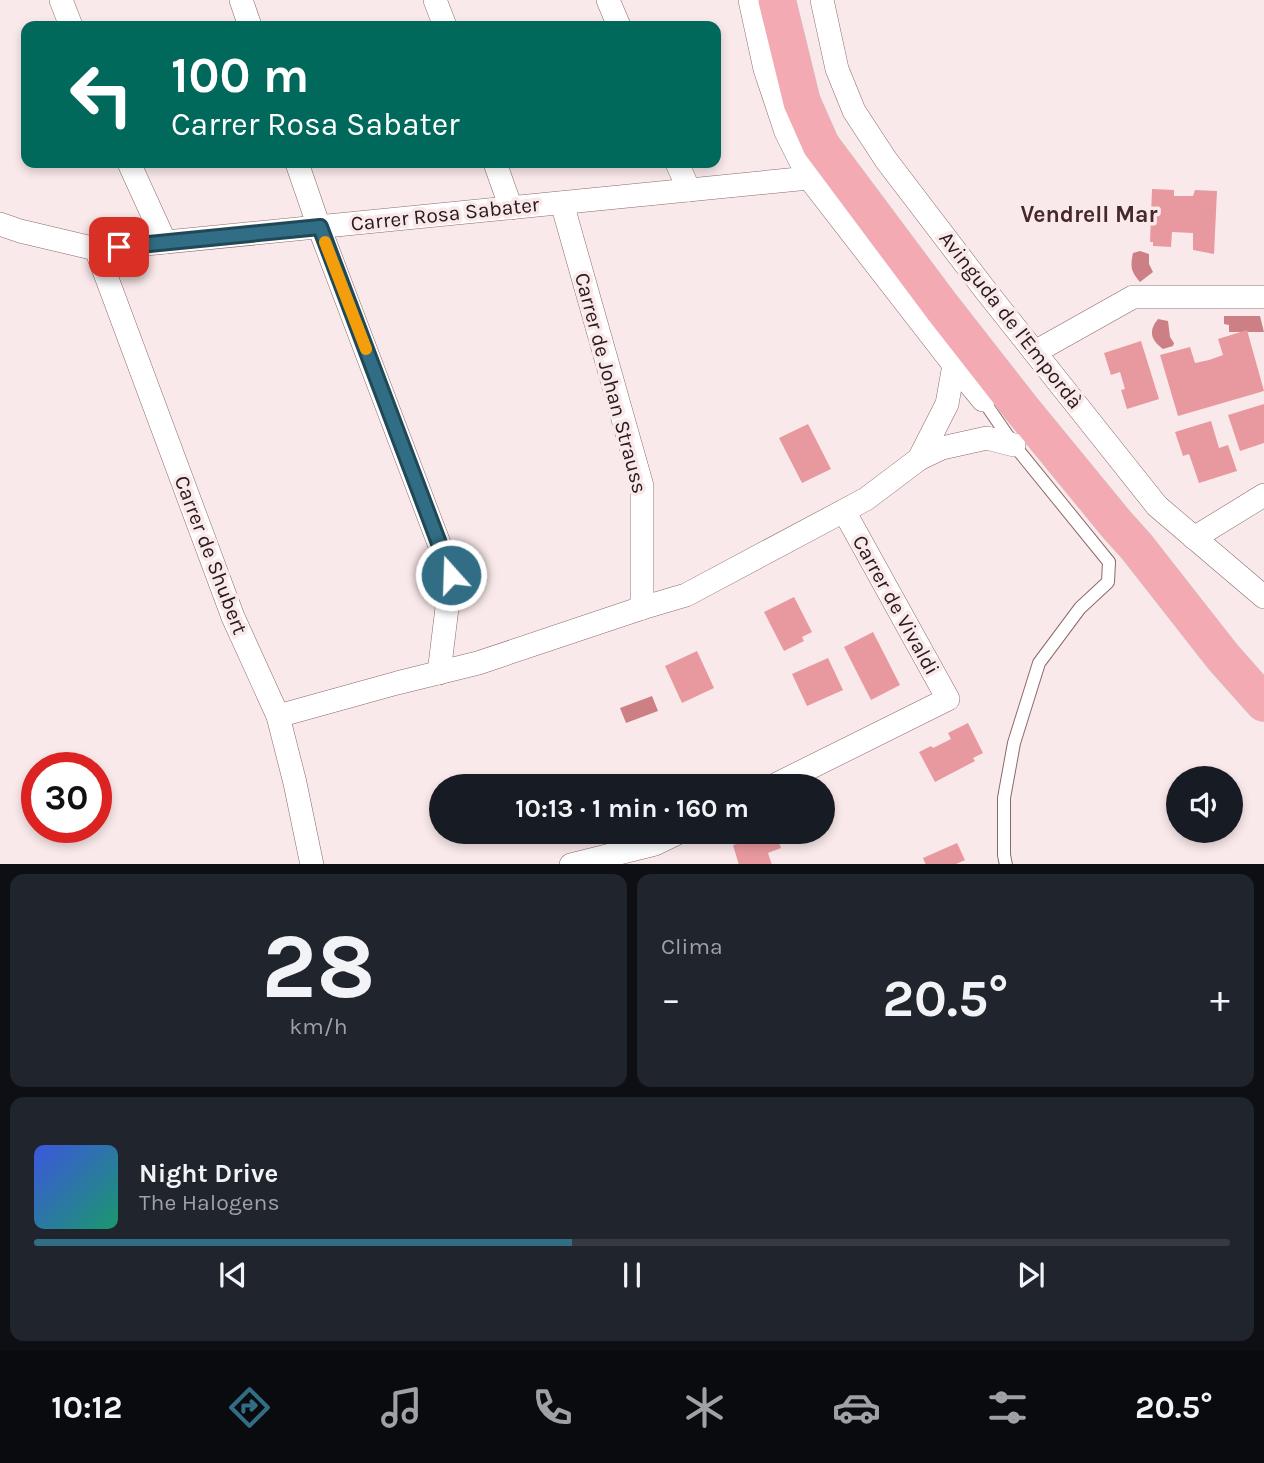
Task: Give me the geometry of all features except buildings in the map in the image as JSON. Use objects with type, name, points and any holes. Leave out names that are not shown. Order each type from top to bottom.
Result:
[{"type":"main road","points":[[777,0],[802,102],[821,145],[1021,408],[1136,546],[1223,657],[1264,703]]},
{"type":"main road","points":[[800,0],[834,137],[1038,403],[1264,681]]},
{"type":"street","points":[[61,0],[69,21]]},
{"type":"street","points":[[241,0],[248,21]]},
{"type":"street","points":[[435,0],[443,21]]},
{"type":"street","points":[[608,0],[617,21]]},
{"type":"street","points":[[750,0],[765,69],[777,106],[809,178],[984,400]]},
{"type":"street","name":"Avinguda de l'Empordà","points":[[822,0],[837,69],[855,111],[886,160],[1157,506],[1264,597]]},
{"type":"street","points":[[131,168],[164,242]]},
{"type":"street","points":[[299,168],[451,575],[439,673]]},
{"type":"street","points":[[497,168],[511,208]]},
{"type":"street","points":[[679,168],[689,190]]},
{"type":"street","name":"Carrer Rosa Sabater","points":[[0,224],[20,232],[96,249],[809,178]]},
{"type":"street","name":"Carrer de Johan Strauss","points":[[562,203],[642,486],[642,608]]},
{"type":"street","name":"Carrer de Shubert","points":[[96,249],[233,617],[278,716],[313,864]]},
{"type":"street","points":[[1035,352],[1133,297],[1264,297]]},
{"type":"street","points":[[919,459],[947,404],[954,365]]},
{"type":"street","points":[[278,716],[478,663],[685,595],[866,499],[919,459],[942,448],[987,438],[1014,445]]},
{"type":"street","points":[[1194,538],[1264,495]]},
{"type":"street","name":"Carrer de Vivaldi","points":[[798,774],[948,699],[844,511]]},
{"type":"street","points":[[570,864],[655,844]]},
{"type":"lane","points":[[984,400],[1021,408]]},
{"type":"lane","points":[[984,400],[1014,445],[1109,562],[1108,582],[1080,608],[1039,663],[1014,743],[1004,798],[1006,864]]},
{"type":"shaded area","points":[[1140,251],[1149,254],[1149,264],[1153,272],[1140,282],[1132,266],[1133,253]]},
{"type":"shaded area","points":[[1224,316],[1260,316],[1264,332],[1229,332],[1229,325],[1224,324]]},
{"type":"shaded area","points":[[1158,319],[1168,321],[1173,346],[1163,349],[1154,339],[1152,331]]},
{"type":"shaded area","points":[[652,696],[658,711],[626,723],[620,708]]},
{"type":"slow traffic","points":[[325,242],[366,349]]},
{"type":"district","name":"Vendrell Mar","points":[[1089,214]]},
{"type":"route","points":[[119,247],[320,227],[451,575]]}]
